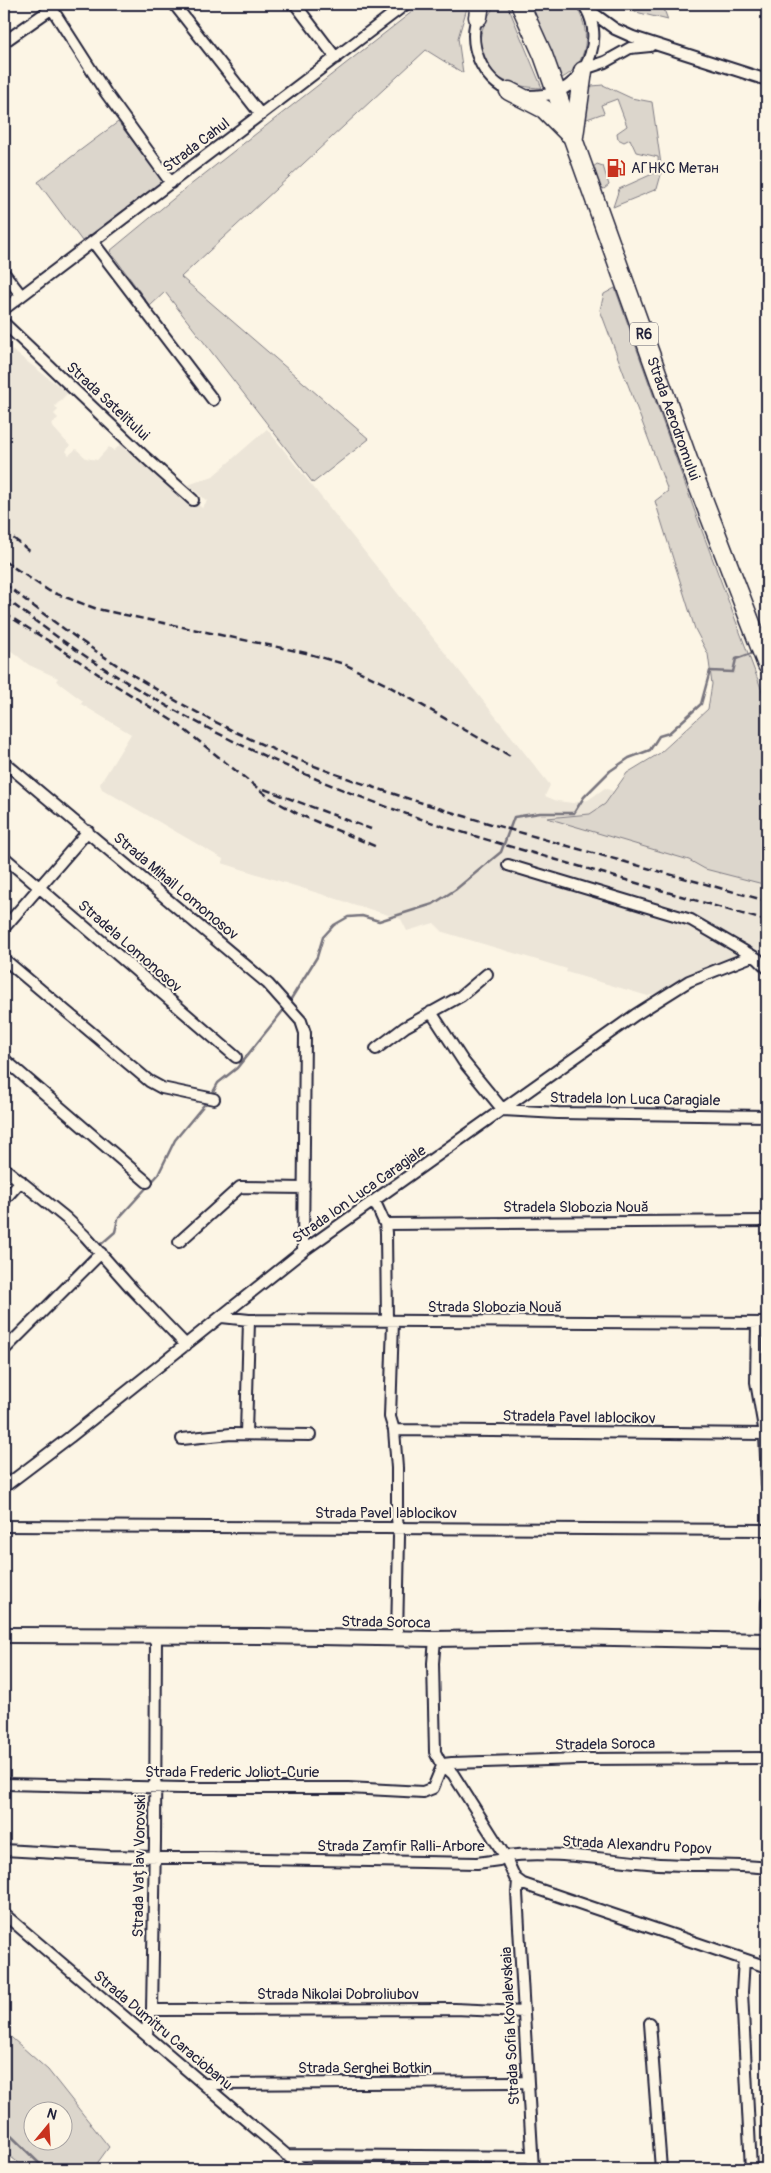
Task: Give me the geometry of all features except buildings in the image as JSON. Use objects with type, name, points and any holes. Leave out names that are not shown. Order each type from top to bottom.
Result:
[{"type":"highway","name":"Strada Aerodromului","points":[[520,4],[557,92],[690,465],[767,665]]},
{"type":"highway","points":[[573,139],[584,70]]},
{"type":"highway","points":[[509,91],[544,109],[573,139]]},
{"type":"street","points":[[174,4],[261,115]]},
{"type":"street","points":[[295,4],[336,58]]},
{"type":"street","name":"Strada Cahul","points":[[4,309],[406,4]]},
{"type":"street","points":[[4,42],[53,5],[106,93],[171,183]]},
{"type":"street","points":[[584,6],[615,28],[656,46],[767,80]]},
{"type":"street","points":[[481,8],[474,34],[476,51],[483,68],[494,81],[509,91],[524,96],[541,96],[557,92],[576,80],[584,70],[594,40],[592,23],[584,6]]},
{"type":"street","points":[[584,70],[605,62],[630,48],[656,46]]},
{"type":"street","points":[[93,242],[213,400]]},
{"type":"street","points":[[4,272],[21,296]]},
{"type":"street","name":"Strada Satelitului","points":[[4,323],[146,458],[194,500]]},
{"type":"street","name":"Strada Mihail Lomonosov","points":[[4,762],[268,984],[301,1021],[305,1033],[303,1251]]},
{"type":"street","points":[[4,928],[88,831]]},
{"type":"street","name":"Stradela Lomonosov","points":[[4,857],[236,1057]]},
{"type":"street","points":[[508,864],[691,920],[752,956],[767,968]]},
{"type":"street","name":"Strada Ion Luca Caragiale","points":[[4,1486],[222,1317],[303,1251],[375,1202],[634,1015],[689,981],[752,956]]},
{"type":"street","points":[[4,958],[149,1081],[162,1088],[214,1099]]},
{"type":"street","points":[[376,1049],[405,1028],[461,996],[487,974]]},
{"type":"street","points":[[431,1012],[464,1061],[503,1110]]},
{"type":"street","points":[[4,1059],[148,1182]]},
{"type":"street","name":"Stradela Ion Luca Caragiale","points":[[503,1110],[558,1113],[767,1116]]},
{"type":"street","points":[[4,1168],[66,1218],[186,1345]]},
{"type":"street","points":[[4,1200],[21,1180]]},
{"type":"street","points":[[179,1242],[240,1187],[304,1188]]},
{"type":"street","points":[[375,1202],[385,1224],[390,1321],[390,1417],[394,1430],[398,1527],[397,1638]]},
{"type":"street","name":"Stradela Slobozia Nouă","points":[[385,1224],[767,1221]]},
{"type":"street","points":[[4,1350],[101,1253]]},
{"type":"street","name":"Strada Slobozia Nouă","points":[[222,1317],[249,1320],[762,1323]]},
{"type":"street","points":[[246,1434],[249,1320]]},
{"type":"street","points":[[762,1323],[756,1382],[765,1434],[767,1482]]},
{"type":"street","name":"Stradela Pavel Iablocikov","points":[[394,1430],[765,1434]]},
{"type":"street","points":[[182,1439],[246,1434],[310,1435]]},
{"type":"street","name":"Strada Pavel Iablocikov","points":[[4,1526],[767,1530]]},
{"type":"street","points":[[767,1602],[767,1641]]},
{"type":"street","name":"Strada Soroca","points":[[4,1635],[435,1639],[563,1637],[767,1641]]},
{"type":"street","name":"Strada Vațlav Vorovski","points":[[147,2035],[148,2018],[152,2010],[156,1637]]},
{"type":"street","points":[[435,1639],[433,1663],[434,1741],[436,1756],[453,1774],[505,1856]]},
{"type":"street","name":"Stradela Sorocа","points":[[443,1764],[579,1759],[767,1758]]},
{"type":"street","name":"Strada Frederic Joliot-Curie","points":[[4,1784],[240,1789],[348,1788],[423,1792],[433,1788],[443,1764]]},
{"type":"street","name":"Strada Zamfir Ralli-Arbore","points":[[4,1850],[73,1855],[477,1863],[499,1860],[505,1856],[518,1881]]},
{"type":"street","name":"Strada Alexandru Popov","points":[[505,1856],[547,1855],[659,1864],[734,1865],[767,1868]]},
{"type":"street","points":[[518,1881],[767,1967]]},
{"type":"street","name":"Strada Sofia Kovalevskaia","points":[[518,1881],[517,1893],[533,2169]]},
{"type":"street","name":"Strada Dumitru Caraciobanu","points":[[4,1914],[303,2169]]},
{"type":"street","points":[[744,1959],[742,1992],[751,2169]]},
{"type":"street","name":"Strada Nikolai Dobroliubov","points":[[152,2010],[435,2009],[524,2012]]},
{"type":"street","points":[[650,2023],[661,2169]]},
{"type":"street","name":"Strada Serghei Botkin","points":[[204,2084],[527,2082]]},
{"type":"street","points":[[286,2155],[532,2157]]},
{"type":"shaded area","points":[[422,4],[464,4],[467,8],[458,38],[463,73],[426,50],[181,277],[369,439],[313,483],[165,292],[150,306],[110,251],[184,190]]},
{"type":"shaded area","points":[[496,4],[507,4],[542,88],[522,86],[506,81],[493,74],[484,64],[480,51],[480,37],[486,21]]},
{"type":"shaded area","points":[[530,4],[574,4],[580,13],[585,34],[582,56],[570,73],[560,79]]},
{"type":"shaded area","points":[[604,4],[662,4],[668,20]]},
{"type":"shaded area","points":[[603,85],[631,98],[652,102],[662,171],[657,189],[613,207],[619,189],[659,171],[658,157],[636,152],[630,139],[624,142],[618,139],[617,133],[627,126],[617,99],[601,105],[604,113],[584,120],[589,89],[592,86]]},
{"type":"shaded area","points":[[118,122],[163,181],[82,241],[38,182]]},
{"type":"shaded area","points":[[597,164],[603,166],[609,185],[604,189],[598,187],[592,168]]},
{"type":"shaded area","points":[[615,288],[695,512],[767,704],[767,885],[705,869],[689,860],[547,818],[590,814],[605,804],[627,773],[660,753],[708,709],[712,684],[708,654],[695,629],[655,501],[668,491],[600,310],[604,294]]},
{"type":"shaded area","points":[[4,344],[68,393],[55,406],[58,410],[54,414],[58,418],[51,425],[70,446],[66,451],[69,455],[76,449],[86,458],[97,460],[109,447],[114,451],[125,439],[202,508],[207,501],[188,485],[213,476],[267,429],[550,785],[545,796],[557,801],[573,803],[588,800],[605,788],[630,798],[767,811],[767,962],[757,958],[648,996],[566,972],[567,969],[443,932],[434,923],[407,931],[401,919],[222,863],[223,859],[102,789],[100,784],[131,734],[81,704],[83,701],[56,681],[58,678],[29,665],[4,645]]},
{"type":"shaded area","points":[[4,2031],[48,2070],[72,2100],[22,2100],[22,2150],[72,2150],[72,2100],[109,2147],[93,2169],[27,2169],[4,2152]]},
{"type":"waterway","points":[[289,1002],[317,957],[323,937],[334,925],[348,917],[362,916],[379,921],[433,904],[455,890],[501,852],[514,817],[540,813],[574,813],[584,797],[610,771],[629,758],[650,750],[659,736],[669,733],[701,704],[710,671],[733,672],[736,659],[755,652]]},
{"type":"waterway","points":[[211,1096],[218,1083],[237,1068],[286,1007]]},
{"type":"waterway","points":[[99,1246],[115,1232],[118,1219],[158,1175],[175,1140],[208,1100]]},
{"type":"waterway","points":[[8,1339],[95,1250]]},
{"type":"waterway","points":[[4,2129],[45,2169]]},
{"type":"railway","points":[[4,531],[31,552]]},
{"type":"railway","points":[[4,561],[49,591],[97,609],[306,653],[344,664],[385,684],[512,757]]},
{"type":"railway","points":[[4,583],[60,626],[150,686],[212,720],[298,760],[381,790],[464,816],[767,901]]},
{"type":"railway","points":[[4,597],[94,662],[142,691],[190,719],[290,768],[393,809],[434,823],[767,921]]},
{"type":"railway","points":[[4,613],[176,723],[270,798],[298,814],[377,847]]},
{"type":"railway","points":[[264,789],[371,829]]},
{"type":"place","name":"АГНКС Метан","points":[[616,168]]}]
